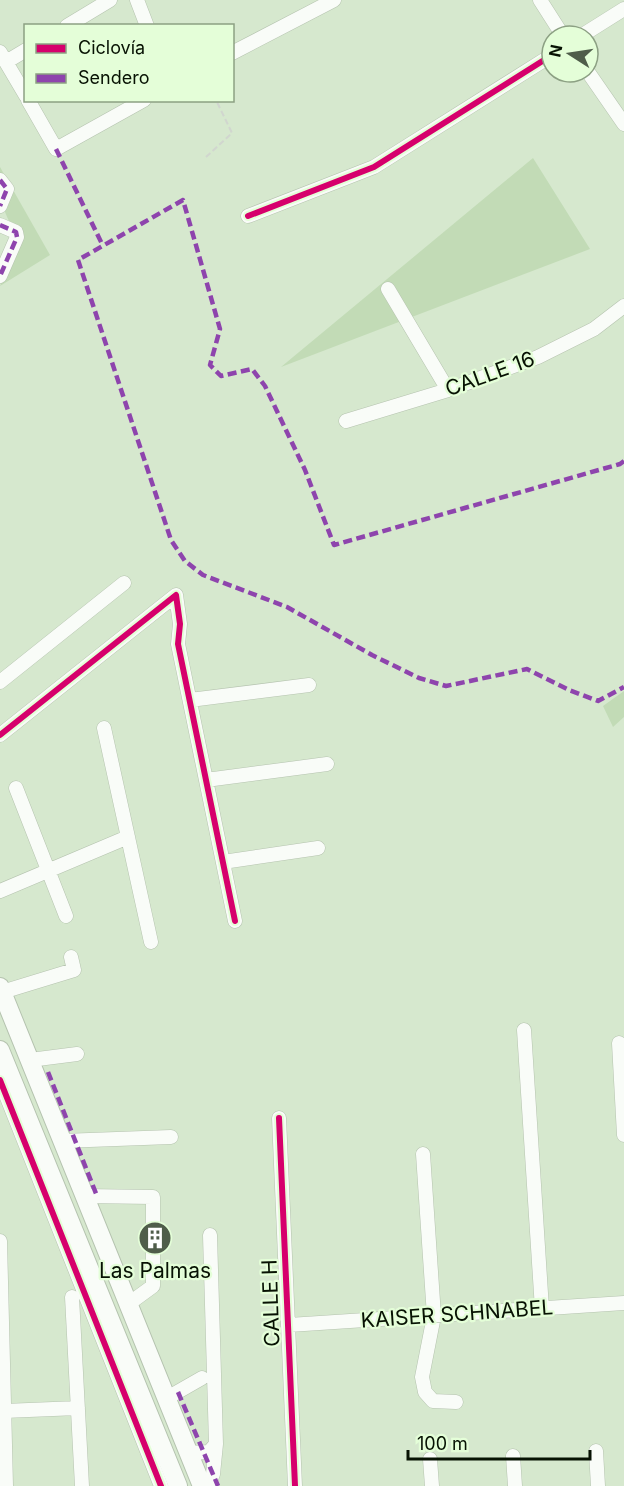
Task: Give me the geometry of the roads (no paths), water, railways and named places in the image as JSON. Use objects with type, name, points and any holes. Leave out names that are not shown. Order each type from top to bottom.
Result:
[{"type":"main road","points":[[1,989],[202,1486]]},
{"type":"main road","points":[[0,1050],[101,1319],[177,1486]]},
{"type":"street","points":[[70,24],[110,0]]},
{"type":"street","points":[[137,0],[146,24]]},
{"type":"street","points":[[234,51],[334,0]]},
{"type":"street","points":[[540,0],[555,24]]},
{"type":"street","points":[[600,24],[624,9]]},
{"type":"street","points":[[24,51],[3,57],[24,93]]},
{"type":"street","points":[[248,216],[374,167],[540,63]]},
{"type":"street","points":[[596,84],[624,124]]},
{"type":"street","points":[[29,102],[56,149],[140,102]]},
{"type":"street","points":[[0,180],[7,189],[0,206]]},
{"type":"street","points":[[0,225],[16,232],[17,237],[0,276]]},
{"type":"street","points":[[388,289],[448,390]]},
{"type":"street","name":"CALLE 16","points":[[346,421],[448,390],[538,357],[594,329],[624,306]]},
{"type":"street","points":[[0,682],[124,583]]},
{"type":"street","points":[[0,735],[176,595],[180,624],[178,644],[235,921]]},
{"type":"street","points":[[190,700],[309,684]]},
{"type":"street","points":[[104,728],[151,942]]},
{"type":"street","points":[[206,780],[327,764]]},
{"type":"street","points":[[15,788],[66,916]]},
{"type":"street","points":[[0,891],[128,837]]},
{"type":"street","points":[[223,861],[318,848]]},
{"type":"street","points":[[1,989],[74,970],[71,957]]},
{"type":"street","points":[[524,1030],[542,1309]]},
{"type":"street","points":[[619,1043],[624,1135]]},
{"type":"street","points":[[30,1060],[77,1054]]},
{"type":"street","points":[[0,1080],[101,1319],[161,1486]]},
{"type":"street","name":"CALLE H","points":[[279,1118],[295,1486]]},
{"type":"street","points":[[62,1141],[171,1137]]},
{"type":"street","points":[[423,1154],[434,1316],[422,1377],[425,1392],[433,1401],[456,1402]]},
{"type":"street","points":[[84,1196],[153,1197],[153,1286],[127,1305]]},
{"type":"street","points":[[208,1486],[213,1474],[216,1444],[210,1235]]},
{"type":"street","points":[[0,1240],[6,1486]]},
{"type":"street","points":[[72,1297],[81,1486]]},
{"type":"street","name":"KAISER SCHNABEL","points":[[289,1325],[624,1303]]},
{"type":"street","points":[[74,1333],[101,1319]]},
{"type":"street","points":[[167,1398],[202,1378]]},
{"type":"street","points":[[4,1411],[78,1408]]},
{"type":"street","points":[[189,1453],[209,1452],[216,1444]]},
{"type":"street","points":[[596,1451],[598,1486]]},
{"type":"street","points":[[513,1456],[515,1486]]},
{"type":"street","points":[[430,1459],[432,1486]]},
{"type":"place","name":"Las Palmas","points":[[155,1238]]}]
